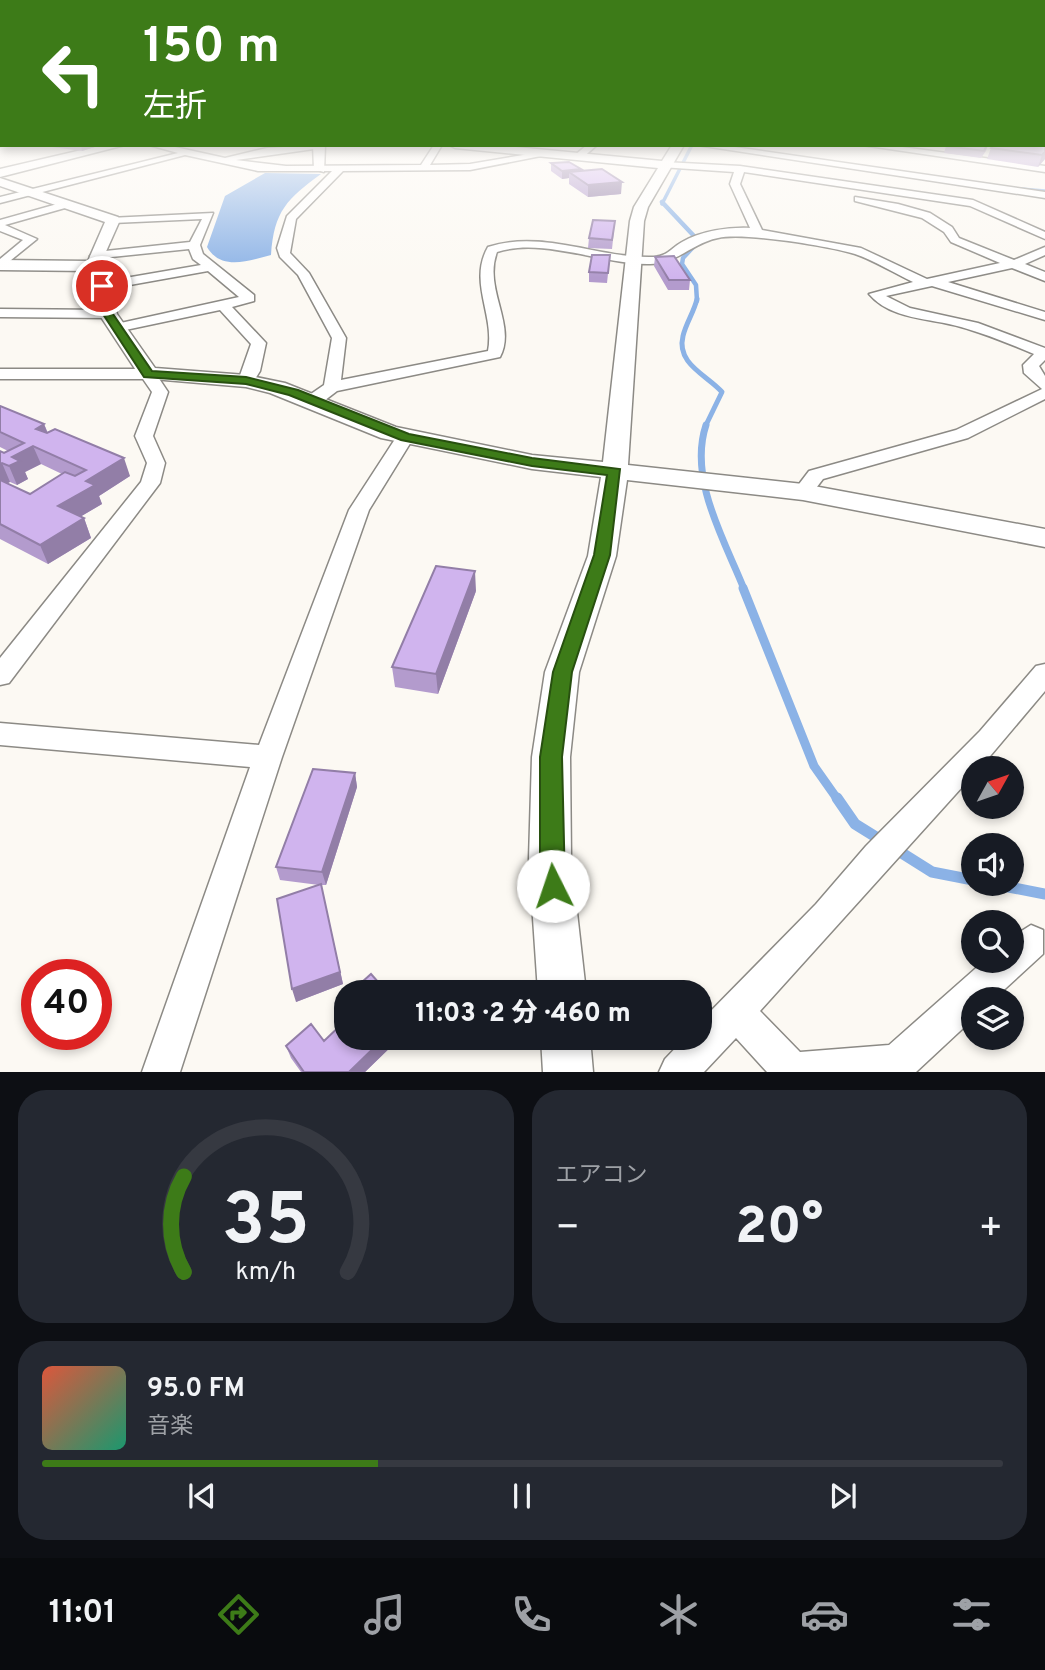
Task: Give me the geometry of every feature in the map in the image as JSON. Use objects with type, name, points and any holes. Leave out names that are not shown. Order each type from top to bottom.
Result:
[{"type":"street","points":[[0,200],[87,178]]},
{"type":"street","points":[[323,393],[339,338],[303,273],[284,254],[283,248],[291,218],[331,178]]},
{"type":"street","points":[[561,980],[550,859],[551,757],[562,672],[602,555],[614,472],[633,258],[641,206],[661,178]]},
{"type":"street","points":[[736,178],[735,184],[757,230],[767,236],[857,251],[930,283],[1045,316]]},
{"type":"street","points":[[768,178],[920,215],[944,225],[955,240],[1017,263],[1045,277]]},
{"type":"street","points":[[812,178],[973,203],[1045,236]]},
{"type":"street","points":[[925,178],[1045,195]]},
{"type":"street","points":[[968,178],[1045,189]]},
{"type":"street","points":[[0,183],[114,220],[209,215],[194,245],[197,256],[249,298],[223,305],[112,321],[0,313]]},
{"type":"street","points":[[973,203],[986,187]]},
{"type":"street","points":[[0,225],[68,204]]},
{"type":"street","points":[[0,676],[150,483],[156,463],[144,436],[160,392],[112,321],[96,261],[114,220]]},
{"type":"street","points":[[0,225],[31,239],[0,265]]},
{"type":"street","points":[[323,393],[495,354],[496,319],[483,275],[492,250],[501,247],[559,247],[664,260],[674,256],[687,243],[716,235],[757,230]]},
{"type":"street","points":[[0,265],[96,261],[194,245]]},
{"type":"street","points":[[803,492],[816,475],[962,434],[1044,392],[1032,373],[1031,365],[1044,354],[970,325],[895,307],[876,294],[1017,263],[1045,251]]},
{"type":"street","points":[[102,286],[211,267]]},
{"type":"street","points":[[223,305],[259,344],[246,381]]},
{"type":"street","points":[[0,374],[148,374],[246,381],[323,393],[405,437],[532,462],[803,492],[1045,538]]},
{"type":"street","points":[[161,1072],[268,757],[359,510],[405,437]]},
{"type":"street","points":[[678,1072],[828,915],[877,856],[990,739],[1045,673]]},
{"type":"street","points":[[0,734],[268,757]]},
{"type":"street","points":[[736,1012],[793,1072],[897,1063],[997,973]]},
{"type":"street","points":[[567,1050],[569,1072]]},
{"type":"water","points":[[256,178],[316,178],[284,207],[275,227],[271,255],[253,260],[227,262],[207,247],[225,196]]},
{"type":"building","points":[[578,178],[616,178],[622,182],[588,185]]},
{"type":"building","points":[[593,220],[615,221],[612,240],[589,238]]},
{"type":"building","points":[[592,255],[610,255],[608,273],[589,272]]},
{"type":"building","points":[[674,256],[690,280],[669,280],[655,257]]},
{"type":"building","points":[[0,406],[44,424],[36,429],[47,433],[55,429],[124,458],[86,481],[95,485],[58,506],[84,518],[40,545],[0,524],[0,480],[30,494],[65,472],[75,476],[86,470],[33,446],[12,457],[20,461],[9,466],[0,464],[0,451],[4,453],[24,443],[0,432]]},
{"type":"building","points":[[436,566],[475,571],[436,674],[392,667]]},
{"type":"building","points":[[313,769],[355,773],[322,872],[276,867]]},
{"type":"building","points":[[321,884],[340,972],[292,989],[277,899]]},
{"type":"building","points":[[371,974],[376,980],[364,980]]},
{"type":"building","points":[[311,1024],[324,1041],[334,1031],[334,1050],[372,1050],[349,1072],[304,1072],[286,1046]]},
{"type":"waterway","points":[[663,203],[675,178]]},
{"type":"waterway","points":[[1021,189],[1045,191]]},
{"type":"waterway","points":[[663,203],[694,236],[696,244],[683,258],[682,264],[696,285],[697,299]]},
{"type":"waterway","points":[[697,299],[683,336],[684,354],[688,362],[722,392],[705,427]]},
{"type":"waterway","points":[[706,425],[702,446],[705,488],[744,589]]},
{"type":"waterway","points":[[743,588],[814,766],[838,800]]},
{"type":"waterway","points":[[837,798],[855,824],[884,842]]},
{"type":"waterway","points":[[897,850],[932,872],[961,878]]},
{"type":"waterway","points":[[1024,890],[1045,894]]},
{"type":"route","points":[[102,286],[108,314],[148,374],[246,381],[314,400],[366,424],[405,437],[532,462],[614,472],[602,555],[562,672],[551,757],[550,859],[553,886]]}]
